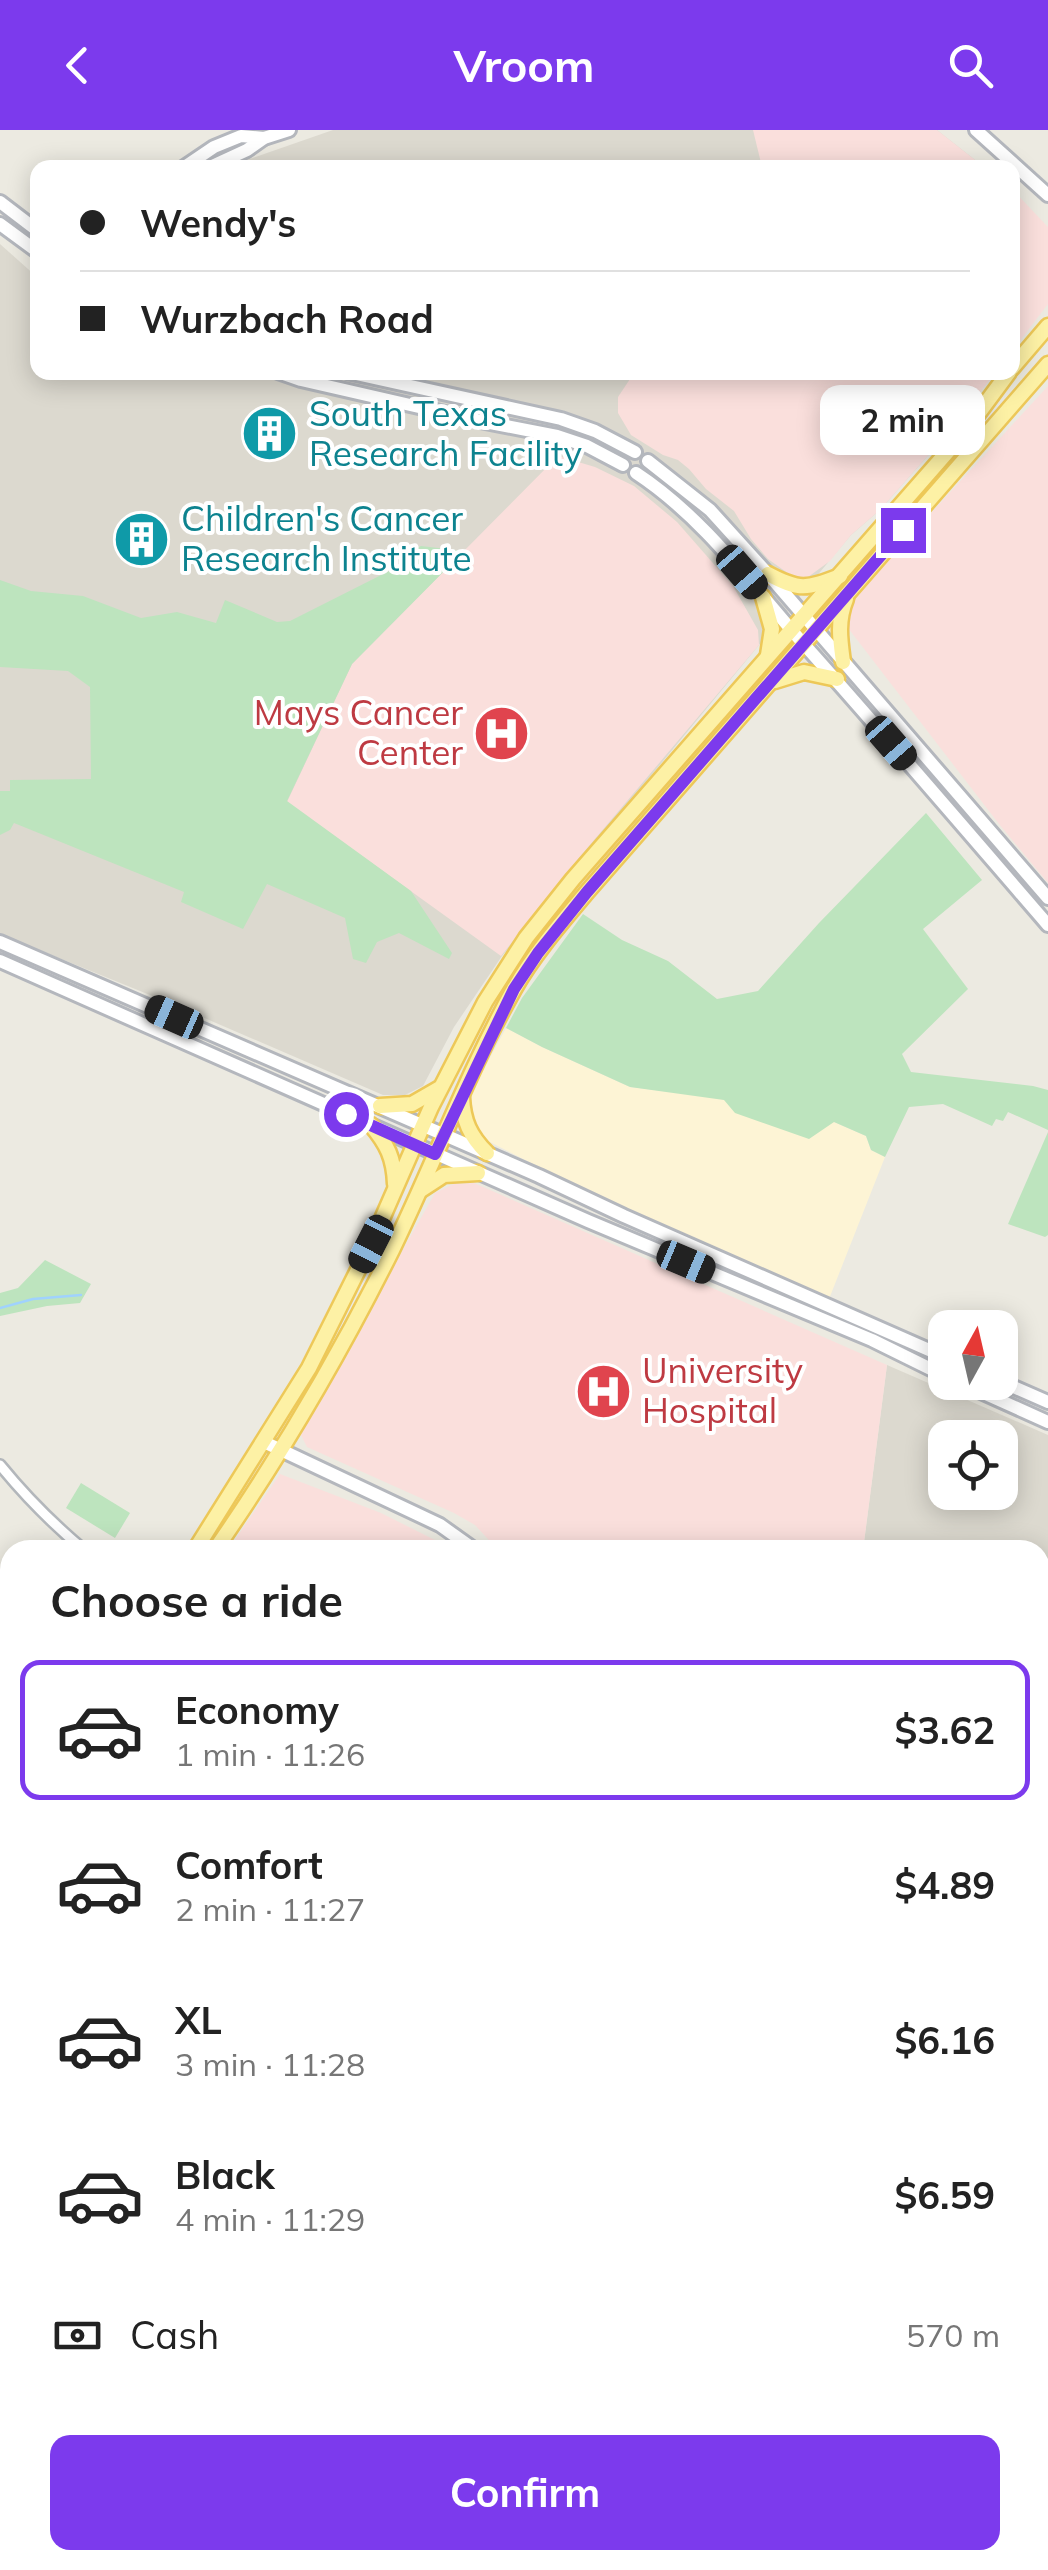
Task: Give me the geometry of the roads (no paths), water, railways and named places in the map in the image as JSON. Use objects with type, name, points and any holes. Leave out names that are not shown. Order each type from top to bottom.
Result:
[{"type":"main road","points":[[1020,359],[1048,326]]},
{"type":"main road","points":[[222,1540],[322,1379],[389,1256],[514,989],[538,953],[1048,364]]},
{"type":"main road","points":[[201,1540],[309,1368],[442,1085],[485,1002],[526,938],[963,434],[1004,380]]},
{"type":"main road","points":[[768,574],[800,587],[840,576]]},
{"type":"main road","points":[[843,662],[840,618],[849,592]]},
{"type":"main road","points":[[763,596],[772,636],[766,660]]},
{"type":"main road","points":[[770,683],[804,672],[837,680]]},
{"type":"main road","points":[[380,1106],[412,1104],[442,1085]]},
{"type":"main road","points":[[462,1096],[466,1124],[488,1153]]},
{"type":"main road","points":[[370,1125],[394,1161],[395,1190]]},
{"type":"main road","points":[[420,1190],[444,1175],[478,1172]]},
{"type":"street","points":[[225,160],[264,138],[288,130]]},
{"type":"street","points":[[976,130],[1009,160]]},
{"type":"street","points":[[194,160],[241,136],[264,138]]},
{"type":"street","points":[[1020,170],[1048,195]]},
{"type":"street","points":[[0,202],[30,225]]},
{"type":"street","points":[[0,224],[30,246]]},
{"type":"street","points":[[310,380],[557,436],[623,466]]},
{"type":"street","points":[[382,380],[561,419],[635,452]]},
{"type":"street","points":[[382,398],[386,381]]},
{"type":"street","points":[[586,446],[595,431]]},
{"type":"street","points":[[648,461],[710,510],[1048,898]]},
{"type":"street","points":[[636,474],[698,522],[1048,925]]},
{"type":"street","points":[[0,942],[488,1153],[928,1350]]},
{"type":"street","points":[[0,961],[928,1368]]},
{"type":"street","points":[[1018,1389],[1048,1402]]},
{"type":"street","points":[[1025,1412],[1032,1396]]},
{"type":"street","points":[[999,1400],[1048,1422]]},
{"type":"street","points":[[264,1442],[440,1525],[461,1540]]},
{"type":"street","points":[[0,1465],[72,1540]]},
{"type":"waterway","points":[[0,1308],[33,1299],[81,1295]]},
{"type":"place","name":"South Texas Research Facility","points":[[270,434]]},
{"type":"place","name":"Children's Cancer Research Institute","points":[[142,539]]},
{"type":"place","name":"Mays Cancer Center","points":[[502,733]]},
{"type":"place","name":"University Hospital","points":[[603,1391]]}]
